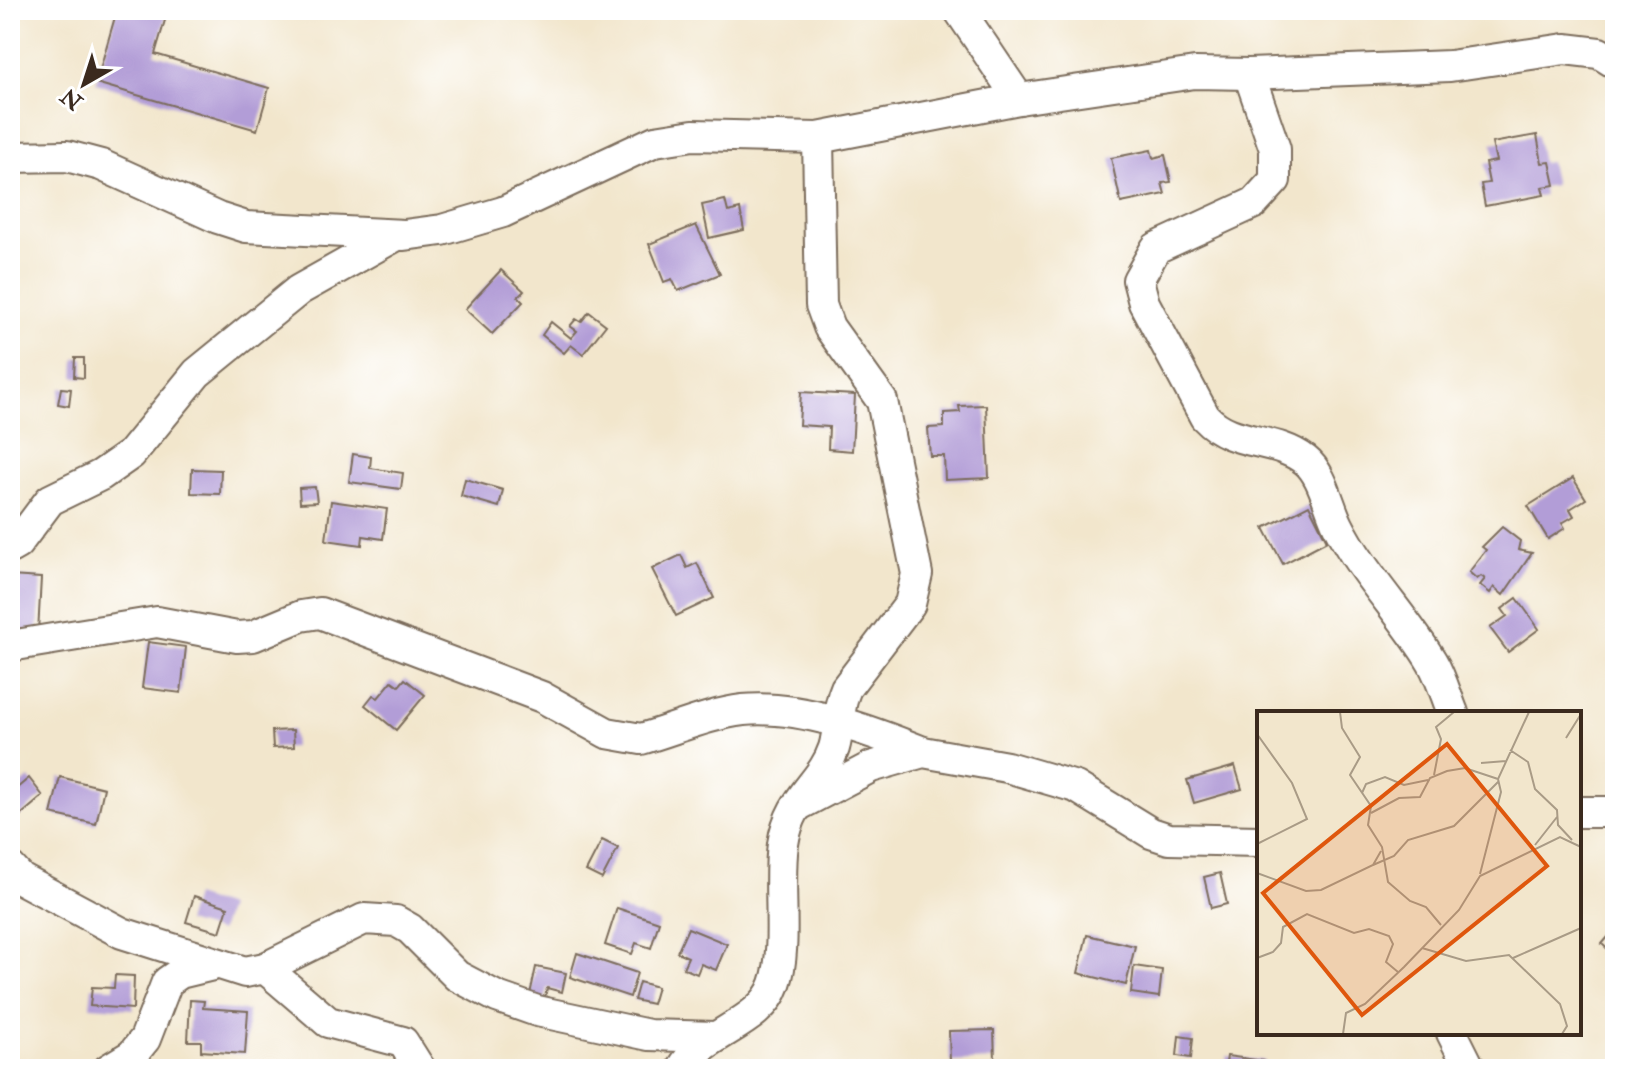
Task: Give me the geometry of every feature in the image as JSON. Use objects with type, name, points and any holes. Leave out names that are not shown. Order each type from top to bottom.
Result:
[{"type":"street","points":[[959,10],[1019,99]]},
{"type":"street","points":[[10,157],[67,156],[101,165],[218,218],[246,227],[398,235],[442,230],[503,212],[655,141],[741,133],[818,138],[1019,99],[1195,73],[1249,74],[1450,66],[1565,49],[1599,53],[1615,63]]},
{"type":"street","points":[[1249,74],[1275,149],[1275,180],[1254,203],[1156,248],[1138,280],[1144,303],[1205,417],[1217,430],[1233,438],[1285,449],[1306,460],[1316,473],[1338,527],[1433,664],[1452,711]]},
{"type":"street","points":[[682,1069],[697,1051],[759,1007],[775,984],[783,845],[792,808],[834,748],[846,688],[910,604],[917,574],[882,401],[829,327],[821,305],[818,138]]},
{"type":"street","points":[[10,548],[17,544],[50,500],[101,475],[131,454],[197,373],[299,290],[398,235]]},
{"type":"street","points":[[10,646],[157,622],[237,637],[253,636],[301,616],[320,613],[542,697],[590,724],[625,739],[641,739],[739,710],[771,710],[837,723],[923,752],[1007,767],[1076,787],[1151,833],[1169,839],[1257,841]]},
{"type":"street","points":[[792,808],[871,767],[923,752]]},
{"type":"street","points":[[1581,812],[1615,812]]},
{"type":"street","points":[[10,867],[21,879],[122,933],[213,965],[245,972],[265,968],[331,932],[377,917],[396,921],[410,929],[457,976],[497,997],[537,1011],[623,1026],[649,1035],[716,1037]]},
{"type":"street","points":[[109,1069],[132,1055],[145,1039],[167,982],[180,973],[213,965]]},
{"type":"street","points":[[265,968],[328,1022],[403,1042],[420,1069]]},
{"type":"street","points":[[1453,1035],[1470,1069]]},
{"type":"building","points":[[117,10],[168,10],[155,54],[269,88],[257,130],[96,83]]},
{"type":"building","points":[[1537,135],[1542,163],[1550,162],[1555,185],[1542,187],[1544,195],[1485,206],[1481,184],[1489,183],[1485,163],[1496,161],[1492,143]]},
{"type":"building","points":[[1151,150],[1153,158],[1165,155],[1171,182],[1162,183],[1165,194],[1121,203],[1111,158]]},
{"type":"building","points":[[725,200],[728,212],[740,209],[744,230],[709,238],[702,205]]},
{"type":"building","points":[[696,225],[720,274],[678,291],[672,279],[664,282],[649,244]]},
{"type":"building","points":[[501,270],[524,291],[518,297],[523,302],[492,334],[465,309]]},
{"type":"building","points":[[589,312],[606,325],[583,354],[571,345],[564,353],[542,335],[551,322],[571,338],[577,331],[570,326],[576,319],[581,322]]},
{"type":"building","points":[[75,358],[84,358],[84,378],[74,377]]},
{"type":"building","points":[[61,388],[71,389],[69,406],[58,404]]},
{"type":"building","points":[[801,392],[855,395],[852,451],[828,449],[829,427],[799,425]]},
{"type":"building","points":[[986,405],[989,478],[945,480],[944,456],[930,456],[928,428],[944,427],[944,413],[960,412],[959,406]]},
{"type":"building","points":[[353,454],[371,457],[370,468],[403,473],[401,489],[349,482]]},
{"type":"building","points":[[192,469],[221,470],[220,494],[191,493]]},
{"type":"building","points":[[1573,478],[1586,499],[1570,509],[1574,516],[1562,523],[1565,528],[1548,539],[1528,506]]},
{"type":"building","points":[[465,479],[503,490],[499,507],[461,496]]},
{"type":"building","points":[[315,487],[317,502],[300,503],[299,488]]},
{"type":"building","points":[[331,501],[387,509],[383,539],[363,536],[362,545],[326,540]]},
{"type":"building","points":[[1309,505],[1327,541],[1283,564],[1264,528]]},
{"type":"building","points":[[1502,527],[1520,541],[1518,550],[1532,553],[1503,595],[1494,587],[1490,593],[1480,585],[1485,579],[1481,576],[1477,579],[1469,572],[1486,550],[1482,547]]},
{"type":"building","points":[[681,555],[687,568],[697,563],[714,598],[676,616],[652,569]]},
{"type":"building","points":[[10,576],[41,578],[38,632],[10,630]]},
{"type":"building","points":[[1517,598],[1539,629],[1508,652],[1490,628],[1507,616],[1502,609]]},
{"type":"building","points":[[148,642],[186,647],[181,693],[142,688]]},
{"type":"building","points":[[405,679],[425,695],[396,730],[365,705],[373,695],[378,698],[392,681],[399,686]]},
{"type":"building","points":[[293,730],[294,747],[273,748],[272,731]]},
{"type":"building","points":[[1235,766],[1242,789],[1194,803],[1187,780]]},
{"type":"building","points":[[60,777],[104,788],[96,824],[51,814]]},
{"type":"building","points":[[29,778],[43,796],[10,824],[10,794]]},
{"type":"building","points":[[602,840],[618,848],[602,879],[586,871]]},
{"type":"building","points":[[1220,873],[1227,904],[1211,908],[1204,877]]},
{"type":"building","points":[[194,896],[228,907],[220,932],[186,922]]},
{"type":"building","points":[[617,908],[659,922],[651,948],[636,943],[632,954],[605,945]]},
{"type":"building","points":[[688,928],[727,944],[716,970],[701,964],[697,974],[683,968],[688,957],[677,952]]},
{"type":"building","points":[[1615,929],[1615,956],[1602,944]]},
{"type":"building","points":[[1087,935],[1135,946],[1126,985],[1078,973]]},
{"type":"building","points":[[577,953],[637,973],[630,997],[570,977]]},
{"type":"building","points":[[1134,966],[1162,970],[1159,997],[1131,993]]},
{"type":"building","points":[[536,967],[566,973],[562,992],[547,988],[544,1002],[529,999]]},
{"type":"building","points":[[115,975],[134,976],[133,1009],[90,1006],[92,987],[114,988]]},
{"type":"building","points":[[639,982],[657,987],[652,1004],[634,1000]]},
{"type":"building","points":[[190,1000],[204,1001],[203,1008],[248,1011],[245,1054],[201,1051],[201,1041],[188,1041]]},
{"type":"building","points":[[994,1030],[995,1060],[950,1062],[949,1031]]},
{"type":"building","points":[[1179,1036],[1193,1038],[1191,1058],[1177,1056]]},
{"type":"building","points":[[1227,1056],[1264,1061],[1262,1069],[1225,1069]]}]
